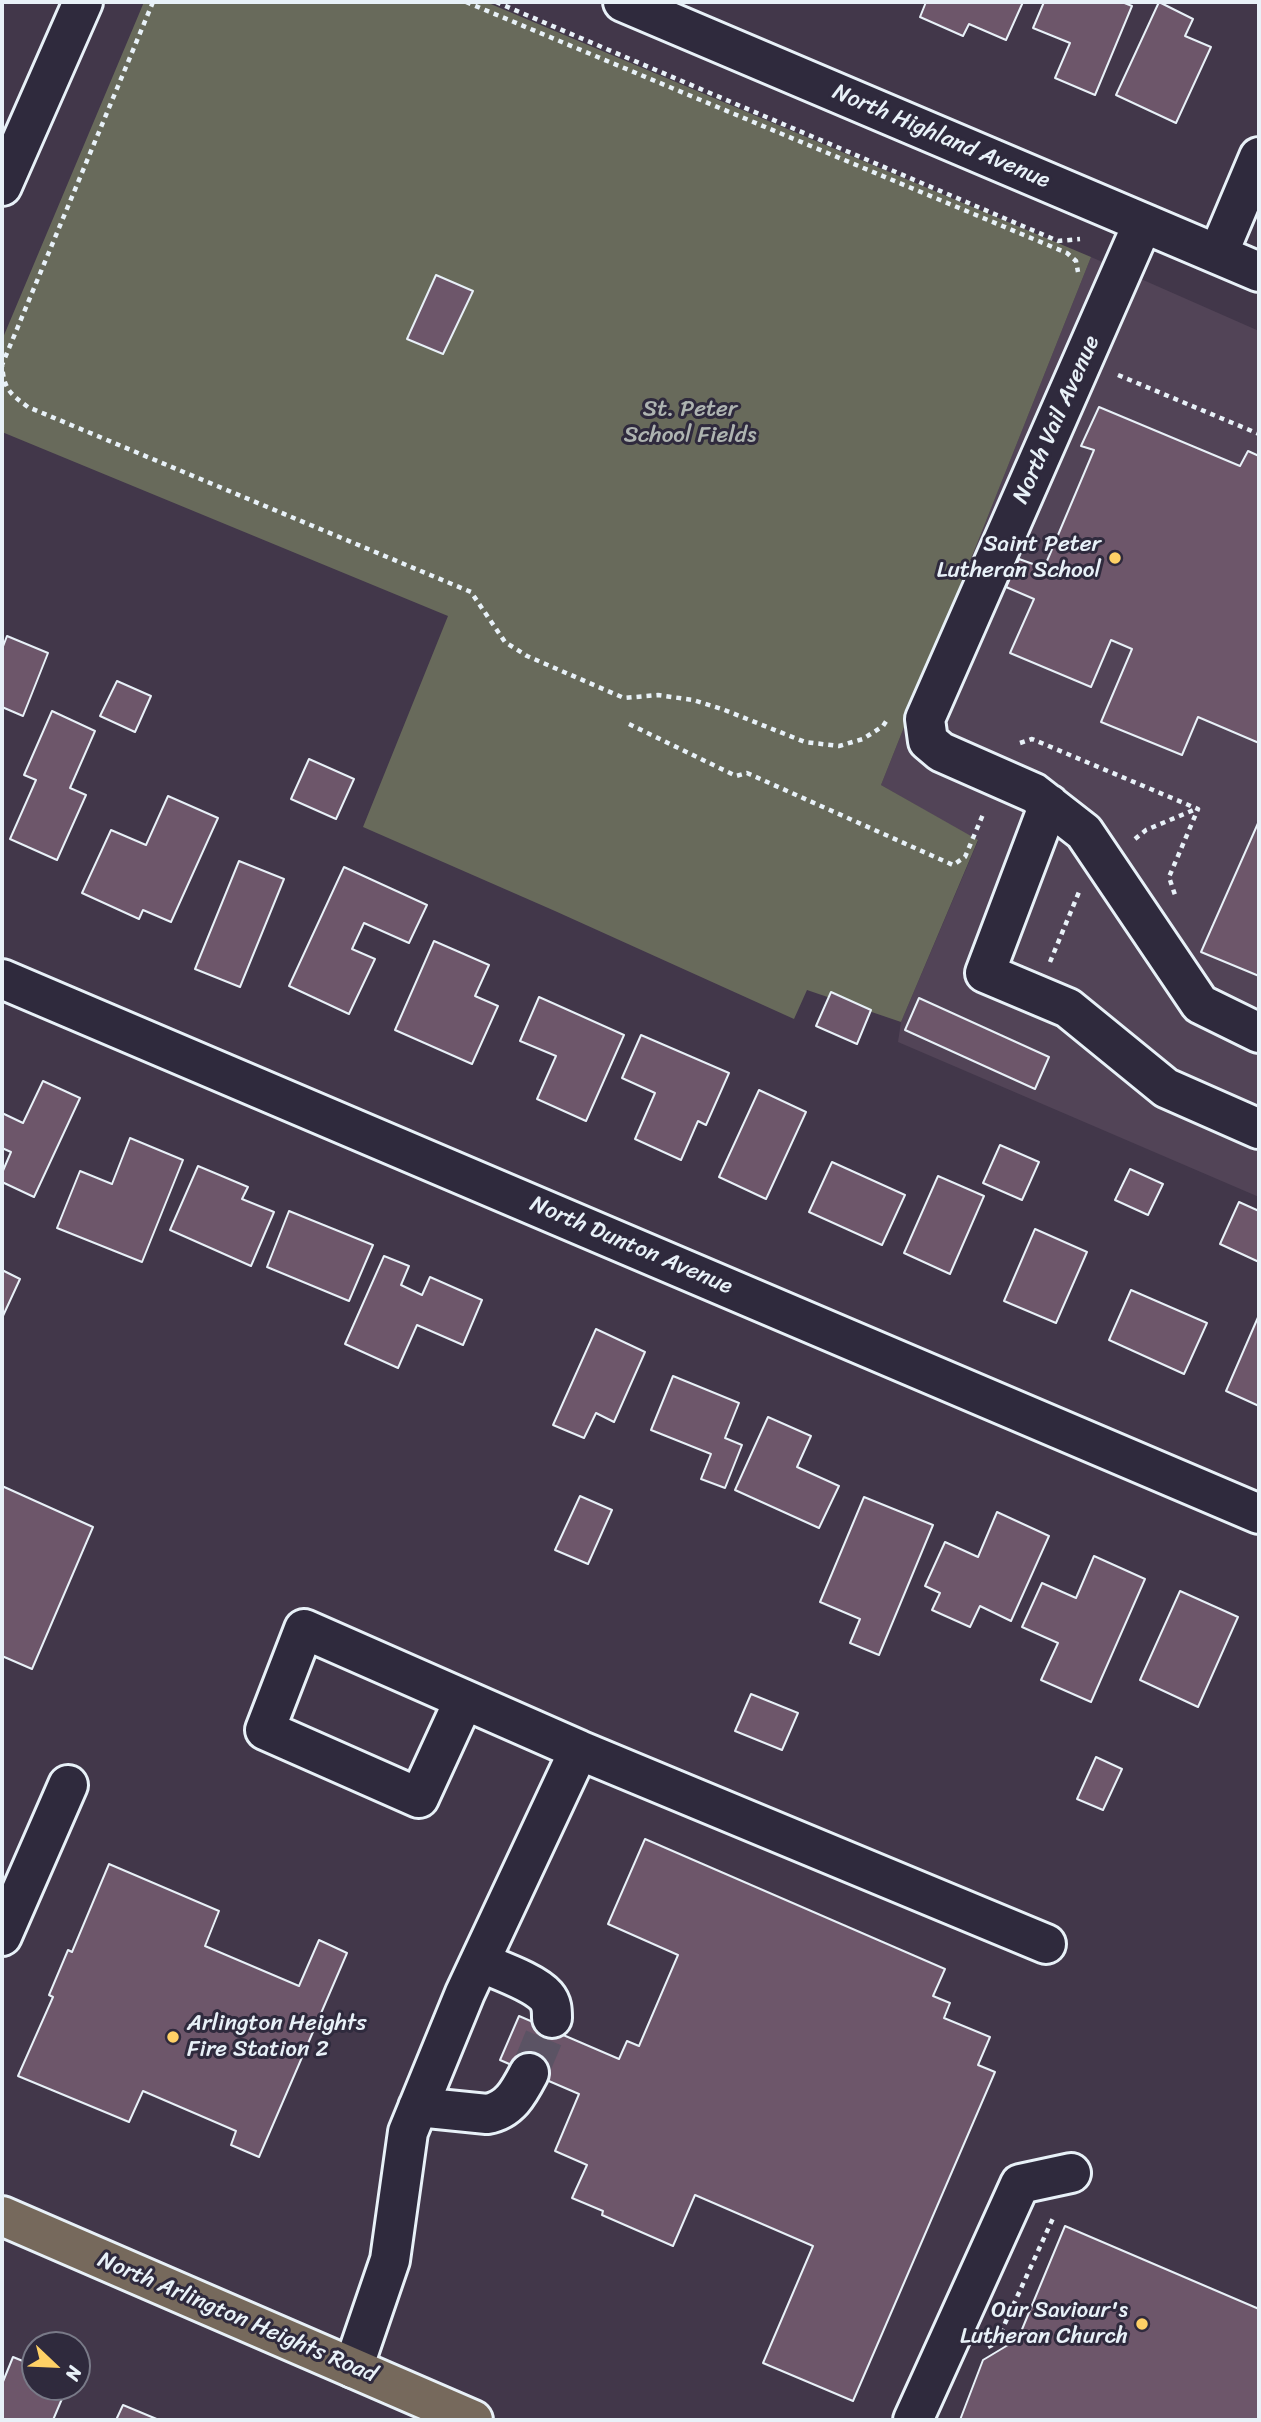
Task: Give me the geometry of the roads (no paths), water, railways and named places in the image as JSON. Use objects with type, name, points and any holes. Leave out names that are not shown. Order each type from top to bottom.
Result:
[{"type":"main road","name":"North Arlington Heights Road","points":[[2,2216],[473,2420]]},
{"type":"street","points":[[2,186],[83,2]]},
{"type":"street","name":"North Highland Avenue","points":[[623,2],[1137,238],[1217,254],[1259,272]]},
{"type":"street","points":[[1217,254],[1259,157]]},
{"type":"street","name":"North Vail Avenue","points":[[1137,238],[925,719],[928,741],[941,752],[1034,793],[1084,832],[1200,1004],[1259,1033]]},
{"type":"street","points":[[1049,804],[985,973],[1068,1008],[1166,1088],[1259,1129]]},
{"type":"street","name":"North Dunton Avenue","points":[[2,979],[1259,1514]]},
{"type":"street","points":[[464,1700],[419,1798],[265,1730],[304,1629],[579,1750],[1046,1944]]},
{"type":"street","points":[[353,2368],[390,2260],[408,2132],[480,1962],[579,1750]]},
{"type":"street","points":[[2,1936],[68,1785]]},
{"type":"street","points":[[480,1962],[546,1996],[552,2006],[552,2018]]},
{"type":"street","points":[[418,2107],[487,2114],[498,2112],[510,2104],[529,2073]]},
{"type":"street","points":[[913,2420],[1020,2184],[1071,2173]]},
{"type":"tunnel","points":[[529,2073],[552,2018]]},
{"type":"place","name":"Saint Peter Lutheran School","points":[[1115,558]]},
{"type":"place","name":"Arlington Heights Fire Station 2","points":[[173,2037]]},
{"type":"place","name":"Our Saviour's Lutheran Church","points":[[1142,2324]]},
{"type":"park label","name":"St. Peter School Fields","points":[[690,423]]}]
